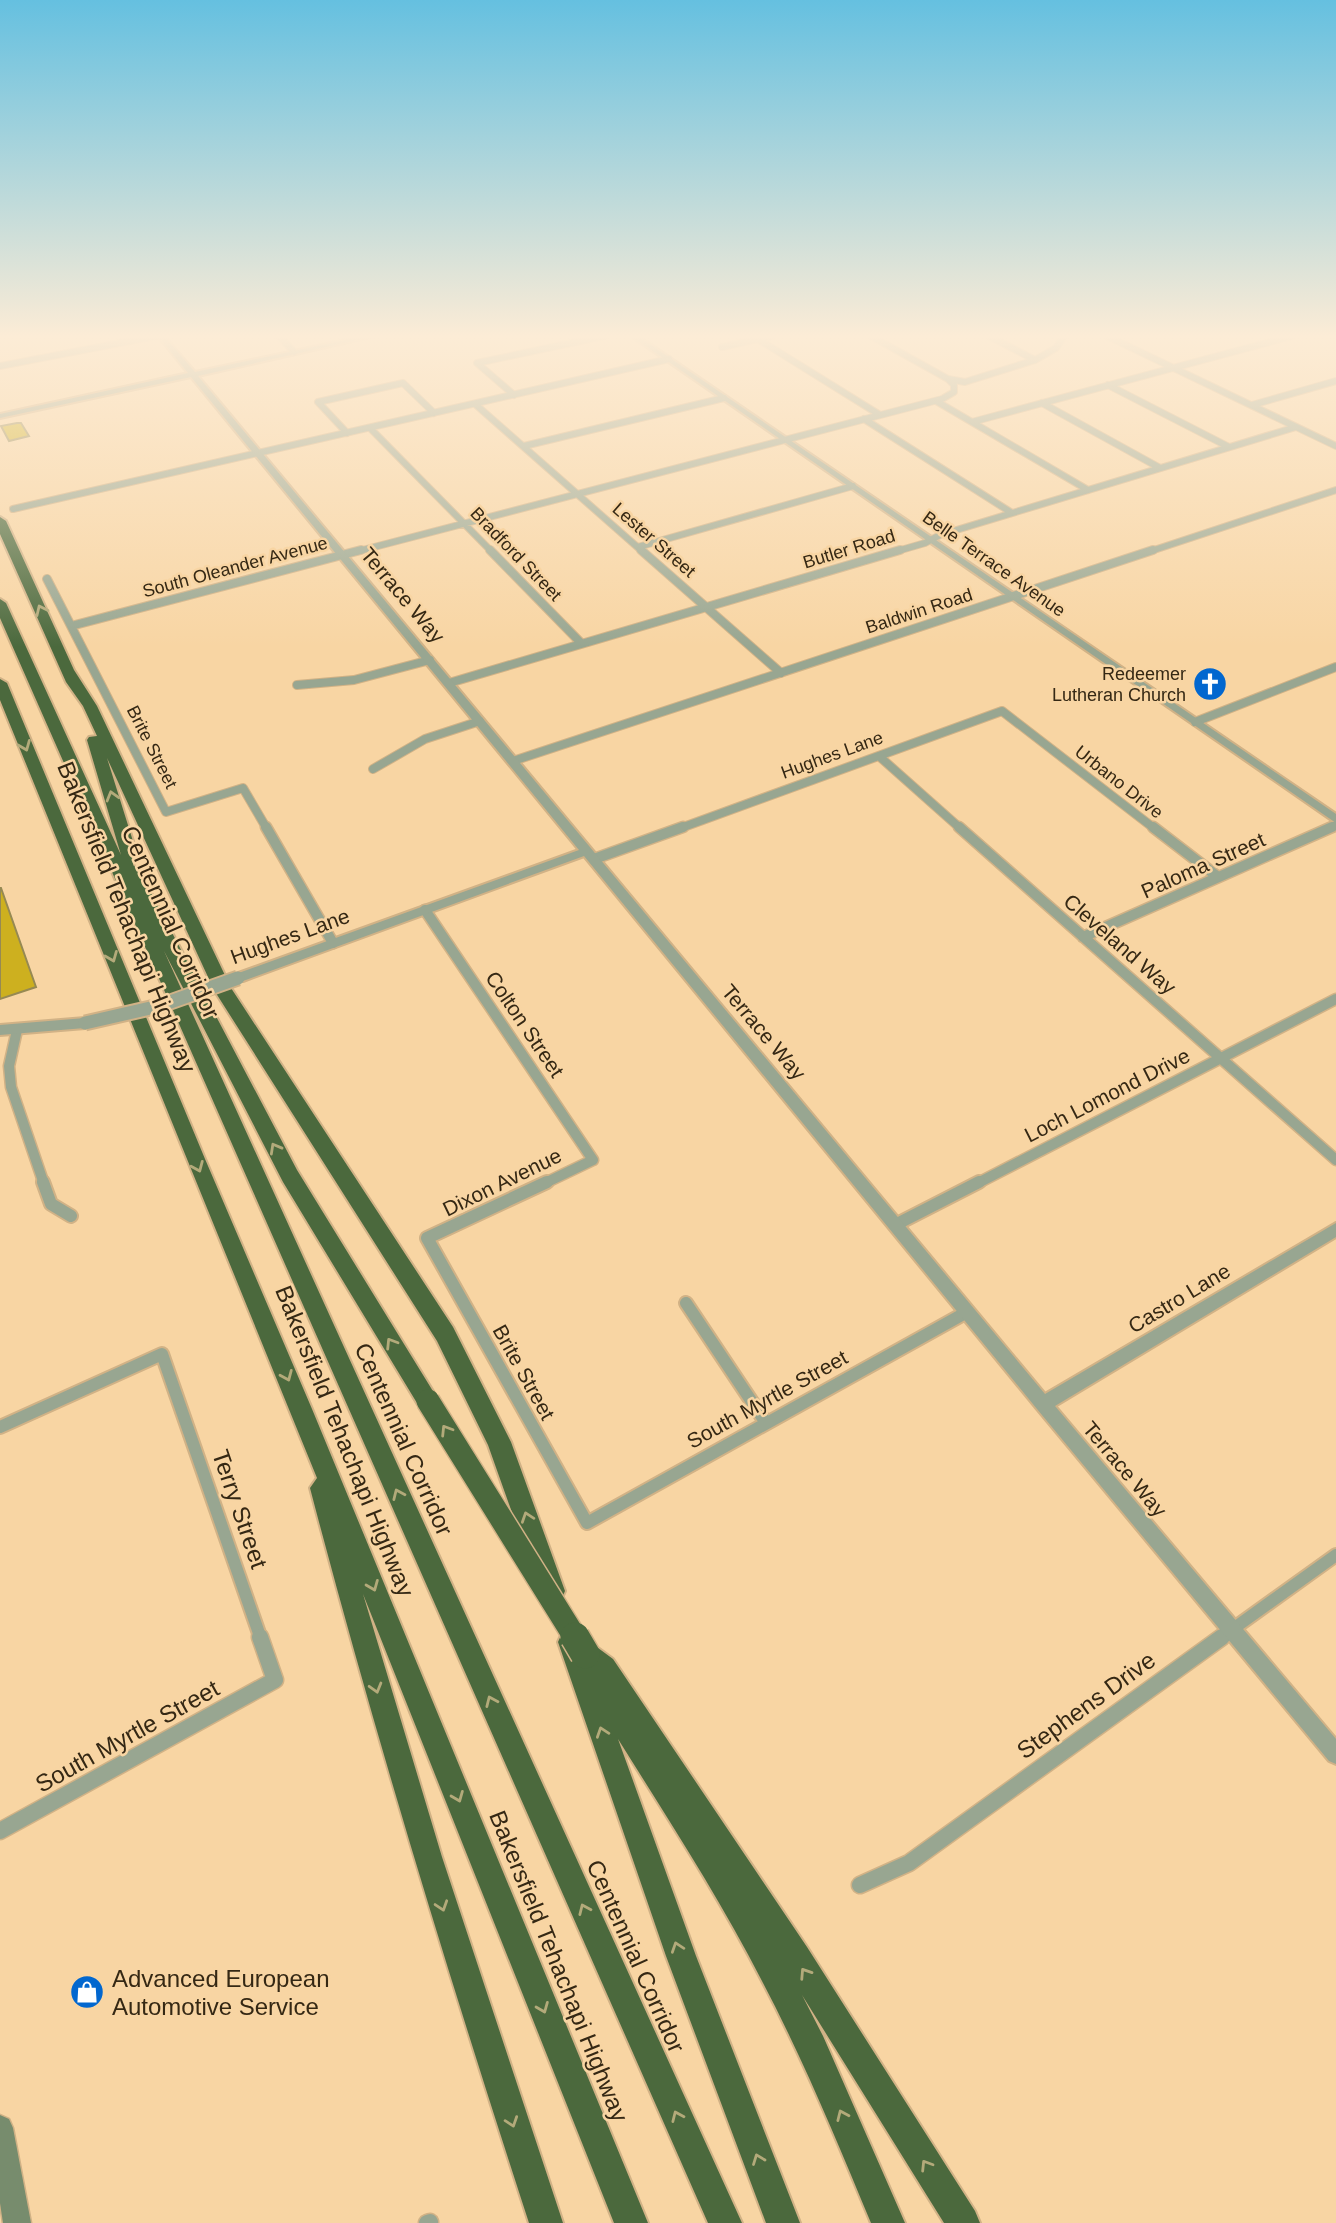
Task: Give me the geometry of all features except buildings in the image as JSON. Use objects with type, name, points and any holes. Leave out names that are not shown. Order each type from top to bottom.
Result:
[{"type":"highway","points":[[0,521],[69,672],[110,788],[129,853],[127,862]]},
{"type":"highway","points":[[0,603],[31,678],[92,789],[290,1176],[585,1654],[593,1676],[810,1980],[963,2223]]},
{"type":"highway","points":[[69,672],[90,706],[222,990],[434,1314],[499,1442],[681,1956],[783,2223]]},
{"type":"highway","name":"Centennial Corridor","points":[[31,678],[725,2223]]},
{"type":"highway","name":"Bakersfield Tehachapi Highway","points":[[0,683],[195,1159],[301,1409],[631,2223]]},
{"type":"highway","points":[[301,1409],[391,1740],[479,2023],[546,2223]]},
{"type":"highway","points":[[690,1815],[779,1981],[844,2119],[888,2223]]},
{"type":"main road","points":[[0,2128],[17,2223]]},
{"type":"street","name":"Terrace Way","points":[[247,440],[1043,1404],[1336,1754]]},
{"type":"street","points":[[13,509],[317,440]]},
{"type":"street","name":"Bradford Street","points":[[382,440],[581,643]]},
{"type":"street","name":"Lester Street","points":[[517,440],[781,673]]},
{"type":"street","points":[[524,446],[550,440]]},
{"type":"street","name":"Belle Terrace Avenue","points":[[785,440],[1336,819]]},
{"type":"street","name":"South Oleander Avenue","points":[[71,626],[785,440]]},
{"type":"street","points":[[897,440],[1012,513]]},
{"type":"street","points":[[1002,440],[1088,490]]},
{"type":"street","points":[[1109,440],[1160,468]]},
{"type":"street","points":[[1215,440],[1229,447]]},
{"type":"street","name":"Butler Road","points":[[449,683],[925,543],[931,538],[1253,440]]},
{"type":"street","points":[[638,547],[853,486]]},
{"type":"street","name":"Baldwin Road","points":[[513,761],[1336,490]]},
{"type":"street","name":"Brite Street","points":[[47,579],[166,812],[243,788],[332,943]]},
{"type":"street","points":[[297,685],[354,680],[430,660]]},
{"type":"street","points":[[1195,722],[1336,667]]},
{"type":"street","name":"Hughes Lane","points":[[0,1030],[86,1023],[159,1006],[425,909],[880,757],[1002,711]]},
{"type":"street","name":"Urbano Drive","points":[[1002,711],[1218,877]]},
{"type":"street","points":[[373,769],[425,739],[480,721]]},
{"type":"street","name":"Cleveland Way","points":[[880,757],[1336,1160]]},
{"type":"street","name":"Paloma Street","points":[[1083,937],[1336,825]]},
{"type":"street","name":"Colton Street","points":[[425,909],[593,1160]]},
{"type":"street","name":"Loch Lomond Drive","points":[[895,1225],[1336,999]]},
{"type":"street","points":[[17,1030],[9,1066],[11,1087],[51,1203],[71,1216]]},
{"type":"street","name":"Dixon Avenue","points":[[427,1238],[593,1160]]},
{"type":"street","name":"Castro Lane","points":[[1043,1404],[1336,1229]]},
{"type":"street","name":"Brite Street","points":[[427,1238],[587,1523]]},
{"type":"street","points":[[686,1303],[766,1423]]},
{"type":"street","name":"South Myrtle Street","points":[[587,1523],[967,1312]]},
{"type":"street","name":"Terry Street","points":[[0,1427],[162,1354],[275,1680]]},
{"type":"street","name":"Stephens Drive","points":[[860,1885],[909,1863],[1336,1555]]},
{"type":"street","name":"South Myrtle Street","points":[[0,1831],[275,1680]]},
{"type":"place","name":"Redeemer Lutheran Church","points":[[1210,684]]},
{"type":"place","name":"Advanced European Automotive Service","points":[[87,1992]]}]
